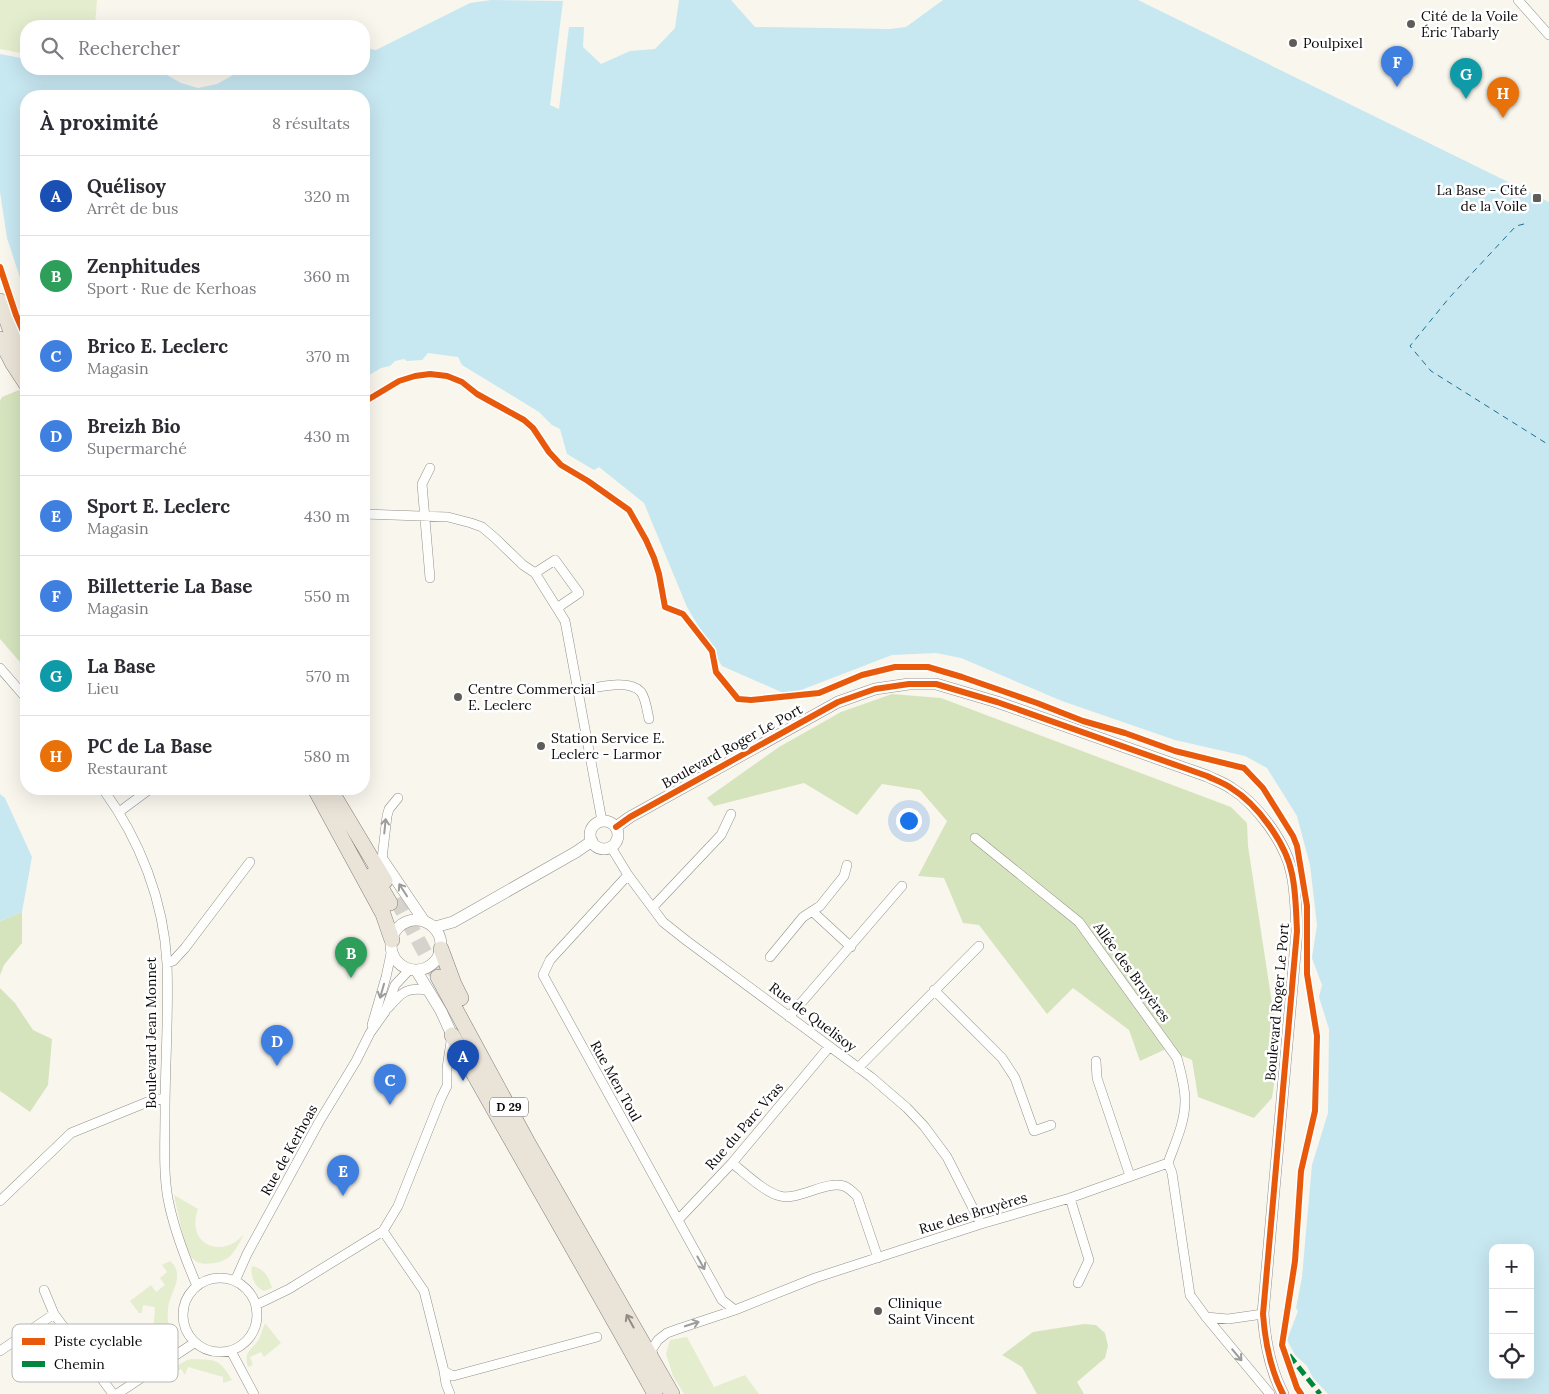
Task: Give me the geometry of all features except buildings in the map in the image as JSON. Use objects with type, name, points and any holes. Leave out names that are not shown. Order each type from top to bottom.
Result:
[{"type":"main road","points":[[3,308],[20,348]]},
{"type":"main road","points":[[0,339],[20,375]]},
{"type":"main road","points":[[318,795],[383,914],[392,945]]},
{"type":"main road","points":[[327,795],[393,901],[333,795]]},
{"type":"main road","points":[[342,795],[382,859]]},
{"type":"main road","points":[[441,948],[454,984],[576,1237]]},
{"type":"main road","name":"D 29","points":[[433,982],[522,1146],[672,1394]]},
{"type":"main road","points":[[452,1035],[516,1150],[576,1237]]},
{"type":"main road","name":"D 29","points":[[576,1237],[654,1394]]},
{"type":"street","points":[[1518,0],[1549,35]]},
{"type":"street","points":[[430,468],[422,484],[430,578]]},
{"type":"street","points":[[370,514],[448,517],[482,528],[523,565],[535,573],[565,621],[602,820]]},
{"type":"street","points":[[535,573],[555,560],[579,594],[557,608]]},
{"type":"street","points":[[0,668],[20,691]]},
{"type":"street","points":[[578,691],[622,684],[636,688],[642,694],[649,719]]},
{"type":"street","name":"Boulevard Roger Le Port","points":[[616,827],[630,816],[838,702],[875,689],[909,684],[936,684],[998,702],[1207,776],[1232,788],[1252,804],[1270,827],[1282,847],[1292,872],[1297,931],[1263,1314],[1265,1339],[1273,1369],[1283,1394]]},
{"type":"street","name":"Boulevard Jean Monnet","points":[[107,795],[119,812],[152,880],[162,919],[167,963],[164,1161],[168,1198],[177,1234],[197,1286]]},
{"type":"street","points":[[119,812],[142,795]]},
{"type":"street","points":[[398,798],[389,809],[387,816],[382,859],[424,921]]},
{"type":"street","points":[[653,907],[721,835],[731,814]]},
{"type":"street","points":[[602,820],[610,822],[616,827],[618,836],[611,847],[601,848],[592,841],[590,833],[596,823],[602,820]]},
{"type":"street","name":"Allée des Bruyères","points":[[975,838],[1079,922],[1177,1058],[1184,1082],[1186,1102],[1182,1127],[1168,1163]]},
{"type":"street","points":[[434,927],[453,922],[469,914],[592,841]]},
{"type":"street","name":"Rue de Quelisoy","points":[[611,847],[628,875],[664,922],[687,942],[871,1077],[907,1108],[924,1126],[947,1157],[981,1224]]},
{"type":"street","points":[[167,963],[173,961],[185,948],[250,862]]},
{"type":"street","points":[[770,957],[803,918],[820,906],[844,876],[847,865]]},
{"type":"street","name":"Rue Men Toul","points":[[628,875],[550,960],[543,975],[722,1300],[735,1310]]},
{"type":"street","points":[[789,1017],[902,886]]},
{"type":"street","points":[[812,912],[851,947]]},
{"type":"street","points":[[256,1305],[289,1289],[383,1231],[398,1206],[441,1098],[448,1086],[447,1068],[452,1035],[441,1011],[433,982],[413,969],[400,964],[396,960],[392,945],[394,932],[404,923],[416,920],[424,921],[434,927],[440,938],[441,948],[434,963],[426,968],[413,969]]},
{"type":"street","name":"Rue de Kerhoas","points":[[370,1033],[386,977],[392,945]]},
{"type":"street","points":[[858,1068],[979,946]]},
{"type":"street","name":"Rue de Kerhoas","points":[[235,1281],[319,1122],[356,1061],[370,1033],[385,1012],[395,986],[413,969]]},
{"type":"street","points":[[385,1012],[400,994],[433,982]]},
{"type":"street","points":[[934,990],[1002,1058],[1015,1078],[1034,1131],[1051,1125]]},
{"type":"street","name":"Rue du Parc Vras","points":[[678,1220],[732,1163],[829,1047]]},
{"type":"street","points":[[1096,1061],[1097,1078],[1130,1176]]},
{"type":"street","points":[[0,1201],[71,1133],[150,1101],[165,1098]]},
{"type":"street","points":[[732,1163],[762,1187],[779,1196],[794,1197],[827,1187],[842,1185],[849,1189],[857,1196],[878,1258]]},
{"type":"street","points":[[1168,1163],[1172,1173],[1190,1296],[1270,1394]]},
{"type":"street","name":"Rue des Bruyères","points":[[653,1362],[652,1349],[658,1340],[667,1333],[735,1310],[815,1278],[981,1224],[1070,1198],[1168,1163]]},
{"type":"street","points":[[1070,1198],[1089,1260],[1078,1283]]},
{"type":"street","points":[[383,1231],[424,1291],[450,1394]]},
{"type":"street","points":[[216,1278],[226,1278],[235,1281],[248,1291],[256,1305],[256,1326],[252,1336],[244,1344],[232,1351],[214,1352],[203,1349],[194,1343],[186,1333],[182,1320],[183,1307],[188,1295],[197,1286],[216,1278]]},
{"type":"street","points":[[44,1290],[54,1314],[61,1324]]},
{"type":"street","points":[[39,1324],[54,1314]]},
{"type":"street","points":[[1206,1317],[1228,1319],[1263,1314]]},
{"type":"street","points":[[444,1371],[453,1376],[597,1337]]},
{"type":"street","points":[[0,1351],[12,1343]]},
{"type":"street","points":[[178,1354],[194,1343]]},
{"type":"street","points":[[232,1351],[254,1394]]},
{"type":"street","points":[[104,1382],[113,1394]]},
{"type":"street","points":[[117,1394],[135,1382]]},
{"type":"green space","points":[[0,0],[97,0],[95,20],[20,20],[20,53],[0,49]]},
{"type":"green space","points":[[19,390],[20,391],[20,662],[0,639],[0,401],[2,397]]},
{"type":"green space","points":[[892,694],[941,698],[1231,807],[1247,823],[1248,846],[1279,1049],[1272,1098],[1254,1118],[1198,1097],[1192,1060],[1166,1049],[1140,1061],[1129,1030],[1073,988],[1047,1014],[979,925],[963,923],[944,878],[918,876],[947,821],[920,790],[882,784],[857,815],[804,783],[714,806],[707,798],[779,747],[841,712]]},
{"type":"green space","points":[[22,912],[22,943],[4,965],[0,975],[0,921]]},
{"type":"green space","points":[[0,988],[15,1003],[33,1030],[52,1039],[48,1085],[30,1112],[0,1091]]},
{"type":"green space","points":[[174,1195],[198,1209],[195,1221],[196,1231],[201,1239],[208,1244],[216,1247],[225,1246],[235,1242],[244,1234],[229,1257],[221,1262],[209,1264],[200,1263],[193,1259],[184,1239]]},
{"type":"green space","points":[[170,1261],[175,1266],[177,1278],[169,1303],[169,1324],[154,1324],[155,1307],[143,1305],[142,1313],[139,1313],[130,1301],[151,1285],[156,1292],[165,1285],[160,1278],[167,1272],[162,1265]]},
{"type":"green space","points":[[252,1266],[260,1269],[265,1274],[272,1288],[264,1291],[255,1284],[252,1277]]},
{"type":"green space","points":[[265,1323],[281,1343],[264,1357],[261,1352],[250,1357],[253,1365],[248,1367],[247,1354],[259,1339]]},
{"type":"green space","points":[[1084,1324],[1096,1325],[1105,1333],[1108,1346],[1105,1358],[1077,1382],[1084,1394],[1037,1394],[1022,1367],[1002,1355],[1033,1332]]},
{"type":"green space","points":[[687,1337],[714,1387],[745,1375],[759,1394],[684,1394],[673,1376],[666,1354],[670,1340]]},
{"type":"green space","points":[[187,1360],[212,1360],[224,1368],[232,1380],[223,1383],[223,1377],[188,1367],[185,1375],[181,1369],[178,1370],[178,1365]]},
{"type":"water","points":[[491,0],[563,1],[550,105],[559,109],[569,27],[584,27],[583,47],[601,64],[630,51],[655,49],[675,28],[679,0],[731,0],[755,27],[890,29],[906,27],[943,0],[1138,0],[1549,202],[1549,1394],[1328,1394],[1313,1378],[1307,1366],[1295,1355],[1287,1340],[1298,1311],[1296,1308],[1302,1277],[1312,1165],[1328,1113],[1329,1029],[1319,997],[1322,985],[1312,958],[1317,925],[1310,865],[1297,816],[1267,768],[1245,756],[1175,740],[1062,701],[961,658],[936,653],[892,655],[788,695],[722,666],[687,607],[644,503],[599,467],[594,470],[567,454],[560,429],[552,425],[539,412],[462,365],[458,357],[428,353],[422,360],[407,361],[404,359],[395,361],[390,366],[381,368],[370,374],[370,90],[20,90],[20,278],[7,238],[0,192],[0,54],[20,58],[20,75],[167,75],[181,83],[198,88],[217,84],[233,75],[370,75],[370,49],[376,50],[470,3]]},
{"type":"water","points":[[0,794],[5,798],[32,857],[22,912],[0,921]]},
{"type":"ferry route","points":[[1524,224],[1516,226],[1449,298],[1410,346],[1431,371],[1549,445]]},
{"type":"tunnel","points":[[396,899],[438,977]]},
{"type":"marked path","points":[[1289,1355],[1320,1394]]},
{"type":"cycle path","points":[[0,267],[20,324]]},
{"type":"cycle path","points":[[370,398],[399,381],[415,376],[430,374],[447,376],[462,382],[477,394],[524,420],[533,428],[549,452],[561,465],[588,481],[629,510],[654,558],[665,607],[683,614],[712,651],[716,672],[738,699],[751,700],[819,693],[862,675],[895,667],[928,667],[1175,751],[1244,768],[1263,788],[1293,836],[1297,846],[1307,906],[1307,974],[1317,1036],[1315,1111],[1301,1171],[1295,1261],[1282,1345],[1297,1388],[1301,1394]]},
{"type":"cycle path","points":[[616,827],[630,817],[838,702],[875,689],[909,684],[936,684],[997,702],[1207,776],[1241,795],[1269,825],[1284,850],[1292,874],[1296,902],[1297,931],[1263,1314],[1269,1355],[1283,1394]]},
{"type":"place","name":"Cité de la Voile Éric Tabarly","points":[[1411,24]]},
{"type":"place","name":"Poulpixel","points":[[1293,43]]},
{"type":"place","name":"Billetterie La Base","points":[[1397,87]]},
{"type":"place","name":"La Base","points":[[1466,99]]},
{"type":"place","name":"PC de La Base","points":[[1503,118]]},
{"type":"place","name":"La Base - Cité de la Voile","points":[[1537,198]]},
{"type":"place","name":"Centre Commercial E. Leclerc","points":[[458,697]]},
{"type":"place","name":"Station Service E. Leclerc - Larmor","points":[[541,746]]},
{"type":"place","name":"Zenphitudes","points":[[351,978]]},
{"type":"place","name":"Breizh Bio","points":[[277,1066]]},
{"type":"place","name":"Quélisoy","points":[[463,1081]]},
{"type":"place","name":"Brico E. Leclerc","points":[[390,1105]]},
{"type":"place","name":"Sport E. Leclerc","points":[[343,1196]]},
{"type":"place","name":"Clinique Saint Vincent","points":[[878,1311]]}]
